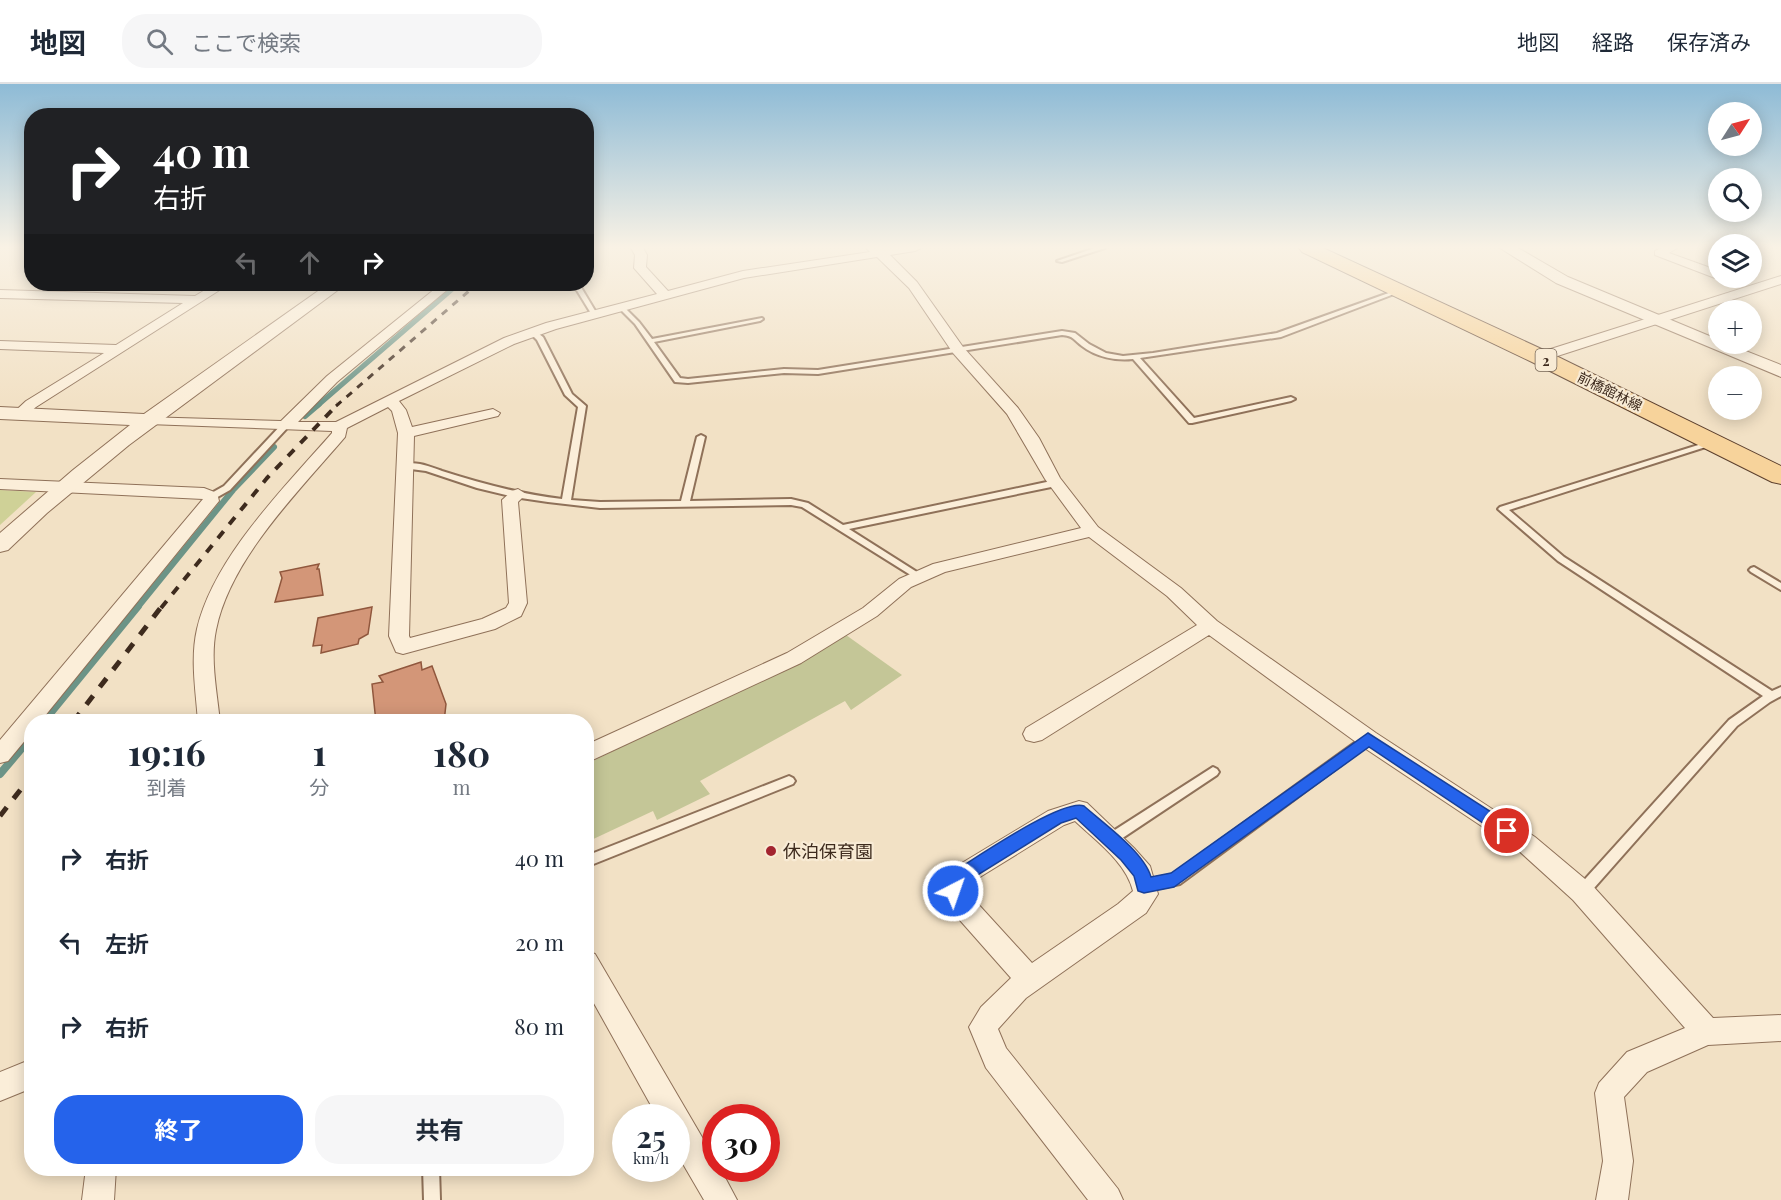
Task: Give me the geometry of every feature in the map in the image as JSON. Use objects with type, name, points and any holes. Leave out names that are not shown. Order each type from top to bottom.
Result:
[{"type":"main road","name":"前橋館林線","points":[[1418,300],[1540,357],[1781,476]]},
{"type":"street","points":[[10,413],[31,404],[196,300]]},
{"type":"street","points":[[0,545],[64,487],[148,420],[316,300]]},
{"type":"street","points":[[285,426],[332,379],[428,300]]},
{"type":"street","points":[[10,413],[328,428],[339,426],[492,349],[533,332],[648,300]]},
{"type":"street","points":[[924,300],[958,350],[1013,411],[1056,483],[1092,531],[1174,592],[1209,626],[1368,739],[1527,844],[1582,892],[1707,1032]]},
{"type":"street","points":[[1610,300],[1781,372]]},
{"type":"street","points":[[1540,357],[1718,300]]},
{"type":"street","points":[[0,345],[117,349]]},
{"type":"street","points":[[391,401],[399,410],[406,433],[399,636],[403,647],[488,624],[514,612],[518,603],[510,500],[518,494]]},
{"type":"street","points":[[406,433],[493,413]]},
{"type":"street","points":[[208,714],[204,648],[212,607],[231,572],[270,515],[340,434],[339,426]]},
{"type":"street","points":[[0,484],[204,493],[211,497],[211,501],[34,714]]},
{"type":"street","points":[[594,750],[794,658],[870,612],[917,576],[939,568],[1092,531]]},
{"type":"street","points":[[1034,734],[1209,626]]},
{"type":"street","points":[[0,755],[24,726]]},
{"type":"street","points":[[1030,980],[959,901],[953,891],[956,879],[1056,818],[1078,810],[1111,839],[1142,873],[1146,894],[1137,905],[1030,980],[1006,996],[983,1026],[996,1058],[1107,1200]]},
{"type":"street","points":[[594,977],[666,1104]]},
{"type":"street","points":[[1612,1200],[1619,1178],[1609,1093],[1637,1062],[1707,1032],[1781,1028]]},
{"type":"street","points":[[0,1087],[24,1076]]},
{"type":"street","points":[[690,1146],[721,1200]]},
{"type":"street","points":[[98,1200],[100,1176]]},
{"type":"lane","points":[[586,300],[594,314]]},
{"type":"lane","points":[[622,308],[650,341],[678,380],[688,381],[784,371],[818,372],[1062,333],[1073,334],[1086,346],[1104,355],[1135,357],[1278,335],[1374,300]]},
{"type":"lane","points":[[650,341],[760,319]]},
{"type":"lane","points":[[533,332],[540,339],[569,395],[582,406],[566,502]]},
{"type":"lane","points":[[1135,357],[1192,421],[1291,399]]},
{"type":"lane","points":[[211,497],[227,488],[285,426]]},
{"type":"lane","points":[[685,504],[701,438]]},
{"type":"lane","points":[[1582,892],[1733,723],[1776,694],[1561,559],[1503,509],[1715,443]]},
{"type":"lane","points":[[406,466],[430,468],[464,481],[518,494],[600,506],[791,502],[805,505],[917,576]]},
{"type":"lane","points":[[841,528],[1056,483]]},
{"type":"lane","points":[[1754,570],[1781,587]]},
{"type":"lane","points":[[1144,885],[1174,880],[1368,739]]},
{"type":"lane","points":[[1111,839],[1214,772]]},
{"type":"lane","points":[[594,859],[789,781]]},
{"type":"lane","points":[[431,1176],[432,1200]]},
{"type":"green space","points":[[0,490],[36,492],[0,525]]},
{"type":"green space","points":[[846,635],[902,675],[851,710],[845,701],[700,781],[710,794],[657,820],[653,811],[594,839],[594,761]]},
{"type":"building","points":[[319,564],[317,569],[319,569],[323,595],[275,602],[282,578],[280,572]]},
{"type":"building","points":[[372,607],[368,634],[359,639],[358,644],[321,653],[322,645],[313,646],[318,618]]},
{"type":"building","points":[[421,662],[422,670],[432,666],[446,704],[445,714],[375,714],[372,684],[383,682],[379,676]]},
{"type":"waterway","points":[[317,406],[439,300]]},
{"type":"waterway","points":[[305,416],[319,404]]},
{"type":"waterway","points":[[137,608],[233,490],[274,447]]},
{"type":"waterway","points":[[50,714],[138,606]]},
{"type":"waterway","points":[[0,774],[24,746]]},
{"type":"railway","points":[[336,406],[458,300]]},
{"type":"railway","points":[[161,608],[267,478],[336,406]]},
{"type":"railway","points":[[79,714],[162,606]]},
{"type":"railway","points":[[0,816],[24,785]]},
{"type":"place","name":"休泊保育園","points":[[771,851]]},
{"type":"route","points":[[953,891],[956,879],[1056,818],[1078,810],[1092,821],[1142,873],[1144,885],[1174,880],[1368,739],[1507,831]]}]
